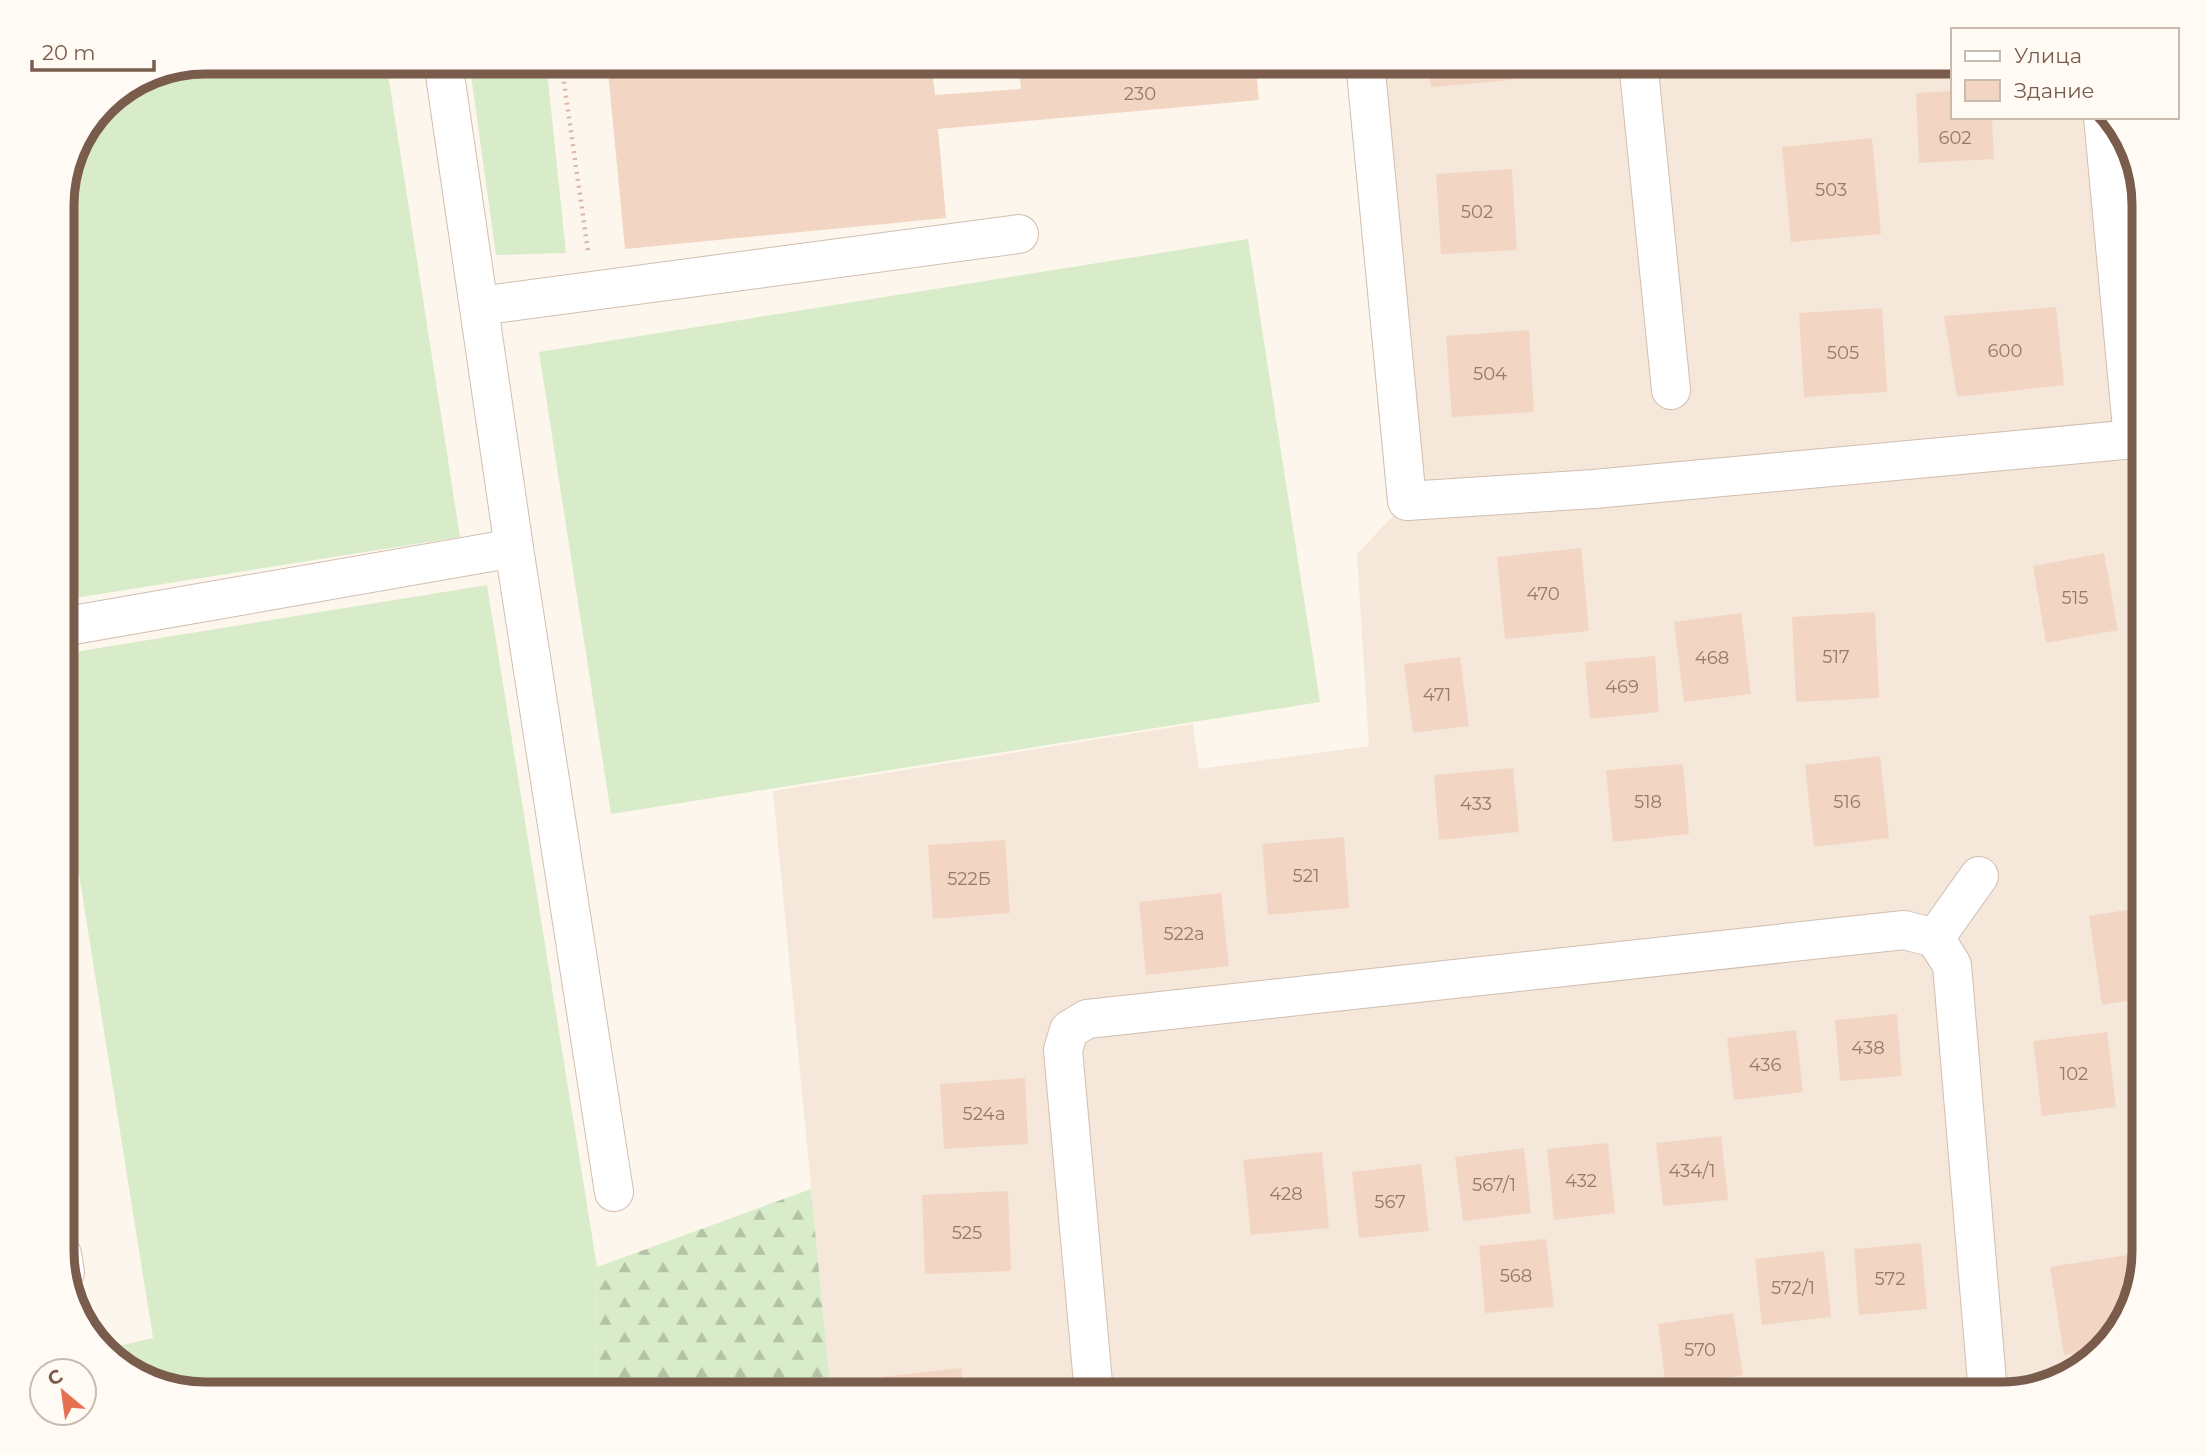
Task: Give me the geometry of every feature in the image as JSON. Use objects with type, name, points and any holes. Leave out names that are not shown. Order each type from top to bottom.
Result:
[{"type":"street","points":[[445,74],[514,548],[614,1192]]},
{"type":"street","points":[[1366,74],[1407,501],[1594,489],[2132,440]]},
{"type":"street","points":[[1639,74],[1671,390]]},
{"type":"street","points":[[2104,123],[2132,376]]},
{"type":"street","points":[[479,306],[1019,234]]},
{"type":"street","points":[[74,625],[514,548]]},
{"type":"street","points":[[1936,938],[1979,876]]},
{"type":"street","points":[[1093,1382],[1063,1050],[1069,1030],[1087,1019],[1904,930],[1936,938],[1952,965],[1987,1382]]},
{"type":"path","points":[[563,74],[593,291]]},
{"type":"shaded area","points":[[1366,74],[1951,74],[1951,119],[2101,119],[2126,162],[2132,196],[2132,1259],[2126,1293],[2119,1309],[2105,1330],[2081,1354],[2052,1372],[2002,1382],[830,1382],[773,791],[1193,724],[1199,769],[1369,746],[1357,554],[1407,501]]},
{"type":"green space","points":[[196,74],[388,74],[460,537],[74,598],[74,196],[78,170],[91,139],[106,118],[125,101],[154,83]]},
{"type":"green space","points":[[471,74],[547,74],[566,253],[496,255]]},
{"type":"green space","points":[[1248,239],[1320,702],[611,814],[539,352]]},
{"type":"green space","points":[[487,585],[597,1267],[595,1382],[204,1382],[162,1375],[146,1368],[116,1347],[153,1338],[74,843],[74,652]]},
{"type":"green space","points":[[811,1189],[830,1382],[595,1382],[597,1267]]},
{"type":"building","points":[[608,74],[933,74],[935,95],[1021,89],[1019,74],[1256,74],[1259,100],[938,129],[946,218],[625,249]]},
{"type":"building","points":[[1430,74],[1511,74],[1511,80],[1431,87]]},
{"type":"building","points":[[1951,91],[1951,119],[1992,119],[1994,159],[1919,163],[1916,93]]},
{"type":"building","points":[[1872,138],[1881,234],[1791,242],[1782,147]]},
{"type":"building","points":[[1512,169],[1517,250],[1441,254],[1436,174]]},
{"type":"building","points":[[2056,307],[2064,385],[1957,397],[1944,316]]},
{"type":"building","points":[[1882,308],[1887,392],[1804,397],[1799,313]]},
{"type":"building","points":[[1529,330],[1534,412],[1452,417],[1446,336]]},
{"type":"building","points":[[1581,548],[1589,631],[1505,639],[1497,557]]},
{"type":"building","points":[[2104,553],[2118,630],[2046,643],[2033,566]]},
{"type":"building","points":[[1875,612],[1879,698],[1796,702],[1792,617]]},
{"type":"building","points":[[1741,613],[1751,694],[1684,702],[1674,622]]},
{"type":"building","points":[[1655,656],[1659,712],[1590,719],[1585,662]]},
{"type":"building","points":[[1460,657],[1469,726],[1413,733],[1404,664]]},
{"type":"building","points":[[1880,756],[1889,838],[1814,847],[1805,765]]},
{"type":"building","points":[[1683,764],[1689,834],[1613,842],[1606,770]]},
{"type":"building","points":[[1513,768],[1519,832],[1439,840],[1434,775]]},
{"type":"building","points":[[1344,837],[1349,908],[1268,915],[1262,844]]},
{"type":"building","points":[[1005,840],[1010,913],[933,919],[928,845]]},
{"type":"building","points":[[1221,893],[1229,966],[1146,975],[1139,902]]},
{"type":"building","points":[[2132,909],[2132,1000],[2102,1005],[2089,916]]},
{"type":"building","points":[[1897,1014],[1902,1076],[1840,1081],[1835,1020]]},
{"type":"building","points":[[1796,1030],[1803,1092],[1734,1100],[1727,1038]]},
{"type":"building","points":[[2107,1032],[2116,1107],[2042,1116],[2033,1041]]},
{"type":"building","points":[[1025,1078],[1028,1144],[944,1149],[940,1084]]},
{"type":"building","points":[[1721,1136],[1728,1200],[1663,1206],[1656,1143]]},
{"type":"building","points":[[1608,1143],[1615,1213],[1554,1220],[1547,1149]]},
{"type":"building","points":[[1524,1148],[1531,1213],[1463,1221],[1455,1157]]},
{"type":"building","points":[[1322,1152],[1329,1228],[1251,1235],[1243,1160]]},
{"type":"building","points":[[1421,1164],[1429,1231],[1359,1238],[1352,1172]]},
{"type":"building","points":[[1008,1191],[1011,1271],[925,1274],[922,1195]]},
{"type":"building","points":[[1546,1239],[1554,1307],[1485,1313],[1479,1246]]},
{"type":"building","points":[[1921,1243],[1927,1309],[1859,1315],[1854,1249]]},
{"type":"building","points":[[1824,1251],[1831,1317],[1762,1325],[1755,1259]]},
{"type":"building","points":[[2127,1255],[2130,1276],[2119,1309],[2105,1330],[2083,1352],[2064,1355],[2050,1267]]},
{"type":"building","points":[[1733,1313],[1743,1375],[1698,1382],[1665,1382],[1658,1324]]},
{"type":"building","points":[[961,1368],[963,1382],[882,1382],[881,1377]]}]
